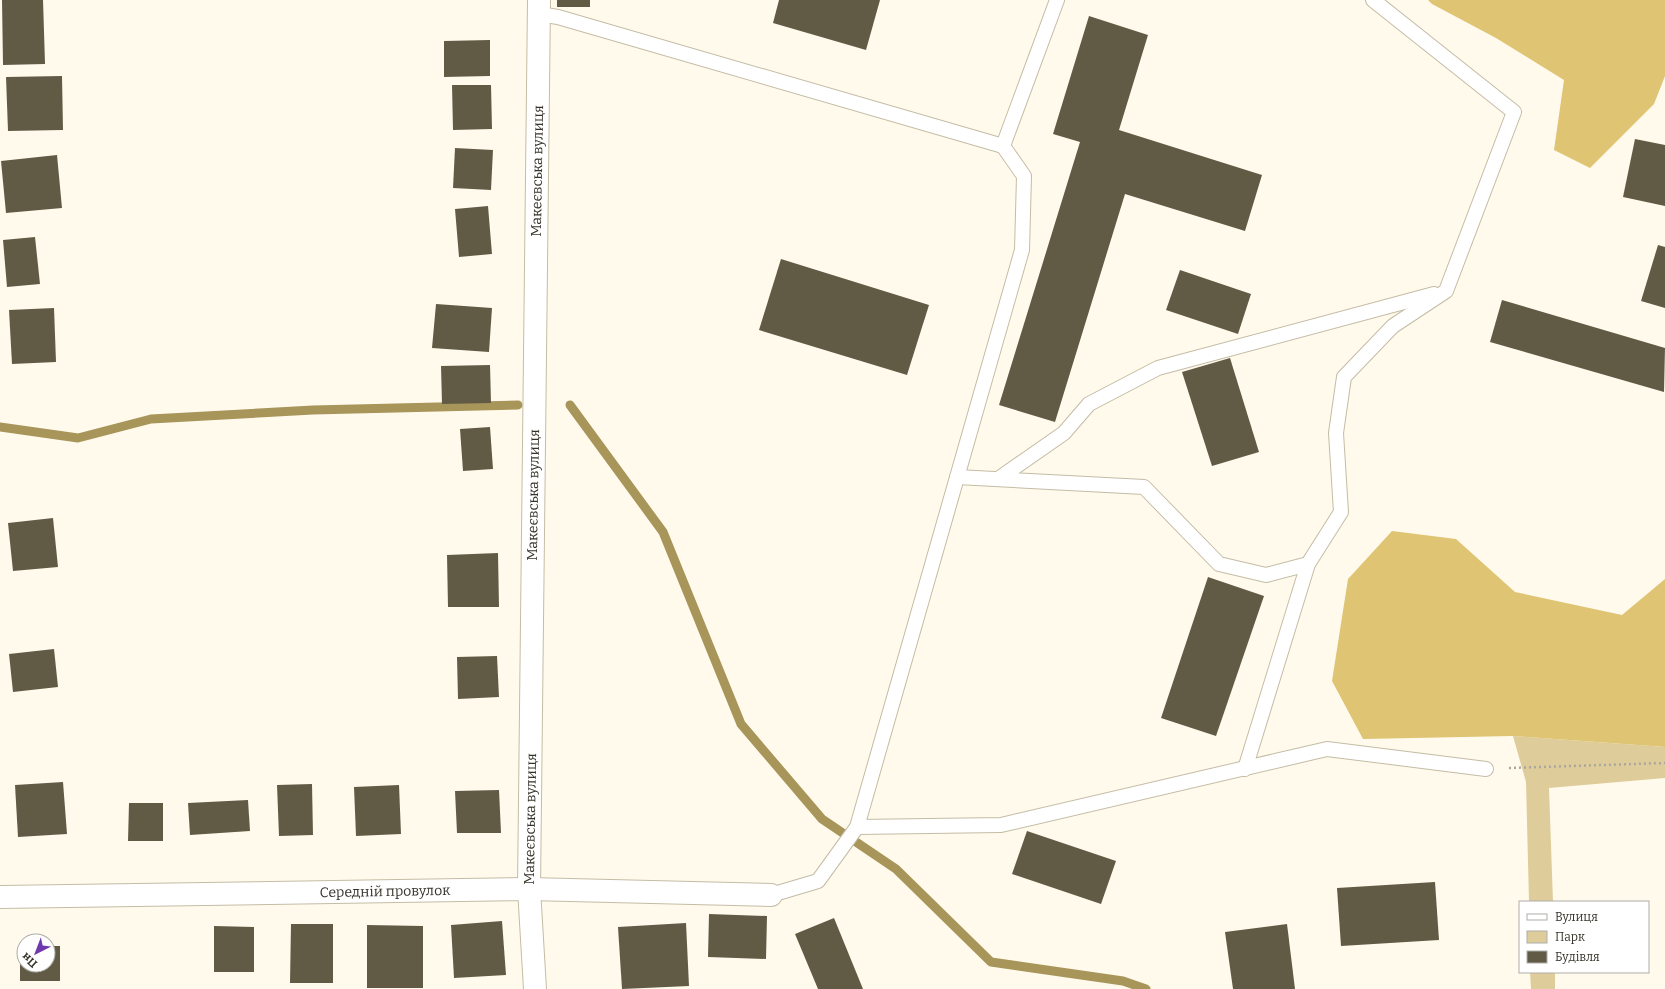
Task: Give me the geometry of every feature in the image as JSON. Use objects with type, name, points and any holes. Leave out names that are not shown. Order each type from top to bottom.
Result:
[{"type":"street","name":"Макеєвська вулиця","points":[[535,989],[529,889],[539,7]]},
{"type":"street","name":"Середній провулок","points":[[0,897],[529,889],[771,895]]},
{"type":"lane","points":[[1003,146],[1057,0]]},
{"type":"lane","points":[[1245,769],[1308,564],[1340,512],[1336,433],[1344,377],[1393,326],[1446,291],[1514,112],[1373,0]]},
{"type":"lane","points":[[539,7],[558,17],[1003,146],[1024,176],[1022,250],[857,827],[818,880],[771,895]]},
{"type":"lane","points":[[998,479],[1064,433],[1089,404],[1158,368],[1446,291]]},
{"type":"lane","points":[[957,477],[1144,487],[1219,564],[1266,575],[1308,564]]},
{"type":"lane","points":[[857,827],[1001,825],[1327,749],[1486,769]]},
{"type":"path","points":[[1486,769],[1665,763]]},
{"type":"green space","points":[[1513,736],[1665,747],[1665,778],[1549,788],[1553,901],[1529,901],[1526,782]]},
{"type":"green space","points":[[1530,973],[1555,973],[1555,989],[1531,989]]},
{"type":"shaded area","points":[[1428,0],[1665,0],[1665,76],[1654,104],[1590,168],[1554,150],[1564,80],[1496,38],[1432,4]]},
{"type":"shaded area","points":[[1392,531],[1456,539],[1515,592],[1622,615],[1665,579],[1665,747],[1513,736],[1363,739],[1332,681],[1348,579]]},
{"type":"building","points":[[2,0],[43,0],[45,64],[3,65]]},
{"type":"building","points":[[557,0],[590,0],[590,7],[557,7]]},
{"type":"building","points":[[779,0],[880,0],[866,50],[773,23]]},
{"type":"building","points":[[1089,16],[1148,35],[1119,130],[1262,175],[1245,231],[1125,194],[1055,422],[999,405],[1080,142],[1053,134]]},
{"type":"building","points":[[490,40],[490,76],[444,77],[444,41]]},
{"type":"building","points":[[62,76],[63,130],[8,131],[6,77]]},
{"type":"building","points":[[452,85],[491,85],[492,129],[453,130]]},
{"type":"building","points":[[1635,139],[1665,145],[1665,206],[1623,197]]},
{"type":"building","points":[[455,148],[493,150],[491,190],[453,188]]},
{"type":"building","points":[[57,155],[62,208],[6,213],[1,161]]},
{"type":"building","points":[[488,206],[492,254],[459,257],[455,209]]},
{"type":"building","points":[[35,237],[40,284],[7,287],[3,240]]},
{"type":"building","points":[[1658,245],[1665,247],[1665,308],[1641,301]]},
{"type":"building","points":[[781,259],[929,305],[907,375],[759,330]]},
{"type":"building","points":[[1180,270],[1251,294],[1238,334],[1166,310]]},
{"type":"building","points":[[1502,300],[1665,348],[1664,392],[1490,342]]},
{"type":"building","points":[[436,304],[492,308],[489,352],[432,348]]},
{"type":"building","points":[[54,308],[56,362],[12,364],[9,310]]},
{"type":"building","points":[[1230,358],[1259,452],[1212,466],[1182,372]]},
{"type":"building","points":[[490,365],[491,403],[442,404],[441,366]]},
{"type":"building","points":[[490,427],[493,469],[463,471],[460,429]]},
{"type":"building","points":[[53,518],[58,567],[13,571],[8,523]]},
{"type":"building","points":[[498,553],[499,607],[448,607],[447,555]]},
{"type":"building","points":[[1208,577],[1264,596],[1216,736],[1161,718]]},
{"type":"building","points":[[54,649],[58,687],[13,692],[9,654]]},
{"type":"building","points":[[497,656],[499,697],[458,699],[457,657]]},
{"type":"building","points":[[63,782],[67,834],[18,837],[15,785]]},
{"type":"building","points":[[312,784],[313,835],[279,836],[277,785]]},
{"type":"building","points":[[399,785],[401,834],[356,836],[354,787]]},
{"type":"building","points":[[499,790],[501,833],[457,833],[455,791]]},
{"type":"building","points":[[248,800],[250,831],[190,835],[188,803]]},
{"type":"building","points":[[129,803],[163,803],[163,841],[128,841]]},
{"type":"building","points":[[1027,831],[1116,861],[1101,904],[1012,874]]},
{"type":"building","points":[[1435,882],[1439,940],[1341,946],[1337,888]]},
{"type":"building","points":[[709,914],[767,916],[766,959],[708,957]]},
{"type":"building","points":[[834,918],[863,989],[818,989],[795,934]]},
{"type":"building","points":[[502,921],[506,975],[454,978],[451,925]]},
{"type":"building","points":[[686,923],[689,986],[622,989],[618,927]]},
{"type":"building","points":[[291,924],[333,924],[333,983],[290,983]]},
{"type":"building","points":[[1287,924],[1295,989],[1233,989],[1225,932]]},
{"type":"building","points":[[367,925],[423,926],[423,988],[367,988]]},
{"type":"building","points":[[214,926],[254,927],[254,972],[214,972]]},
{"type":"building","points":[[56,946],[60,946],[60,981],[20,981],[20,973],[56,973]]},
{"type":"waterway","points":[[0,427],[78,438],[151,419],[313,410],[518,405]]},
{"type":"waterway","points":[[570,405],[663,532],[741,724],[822,819],[896,869],[991,962],[1123,981],[1146,989]]}]
